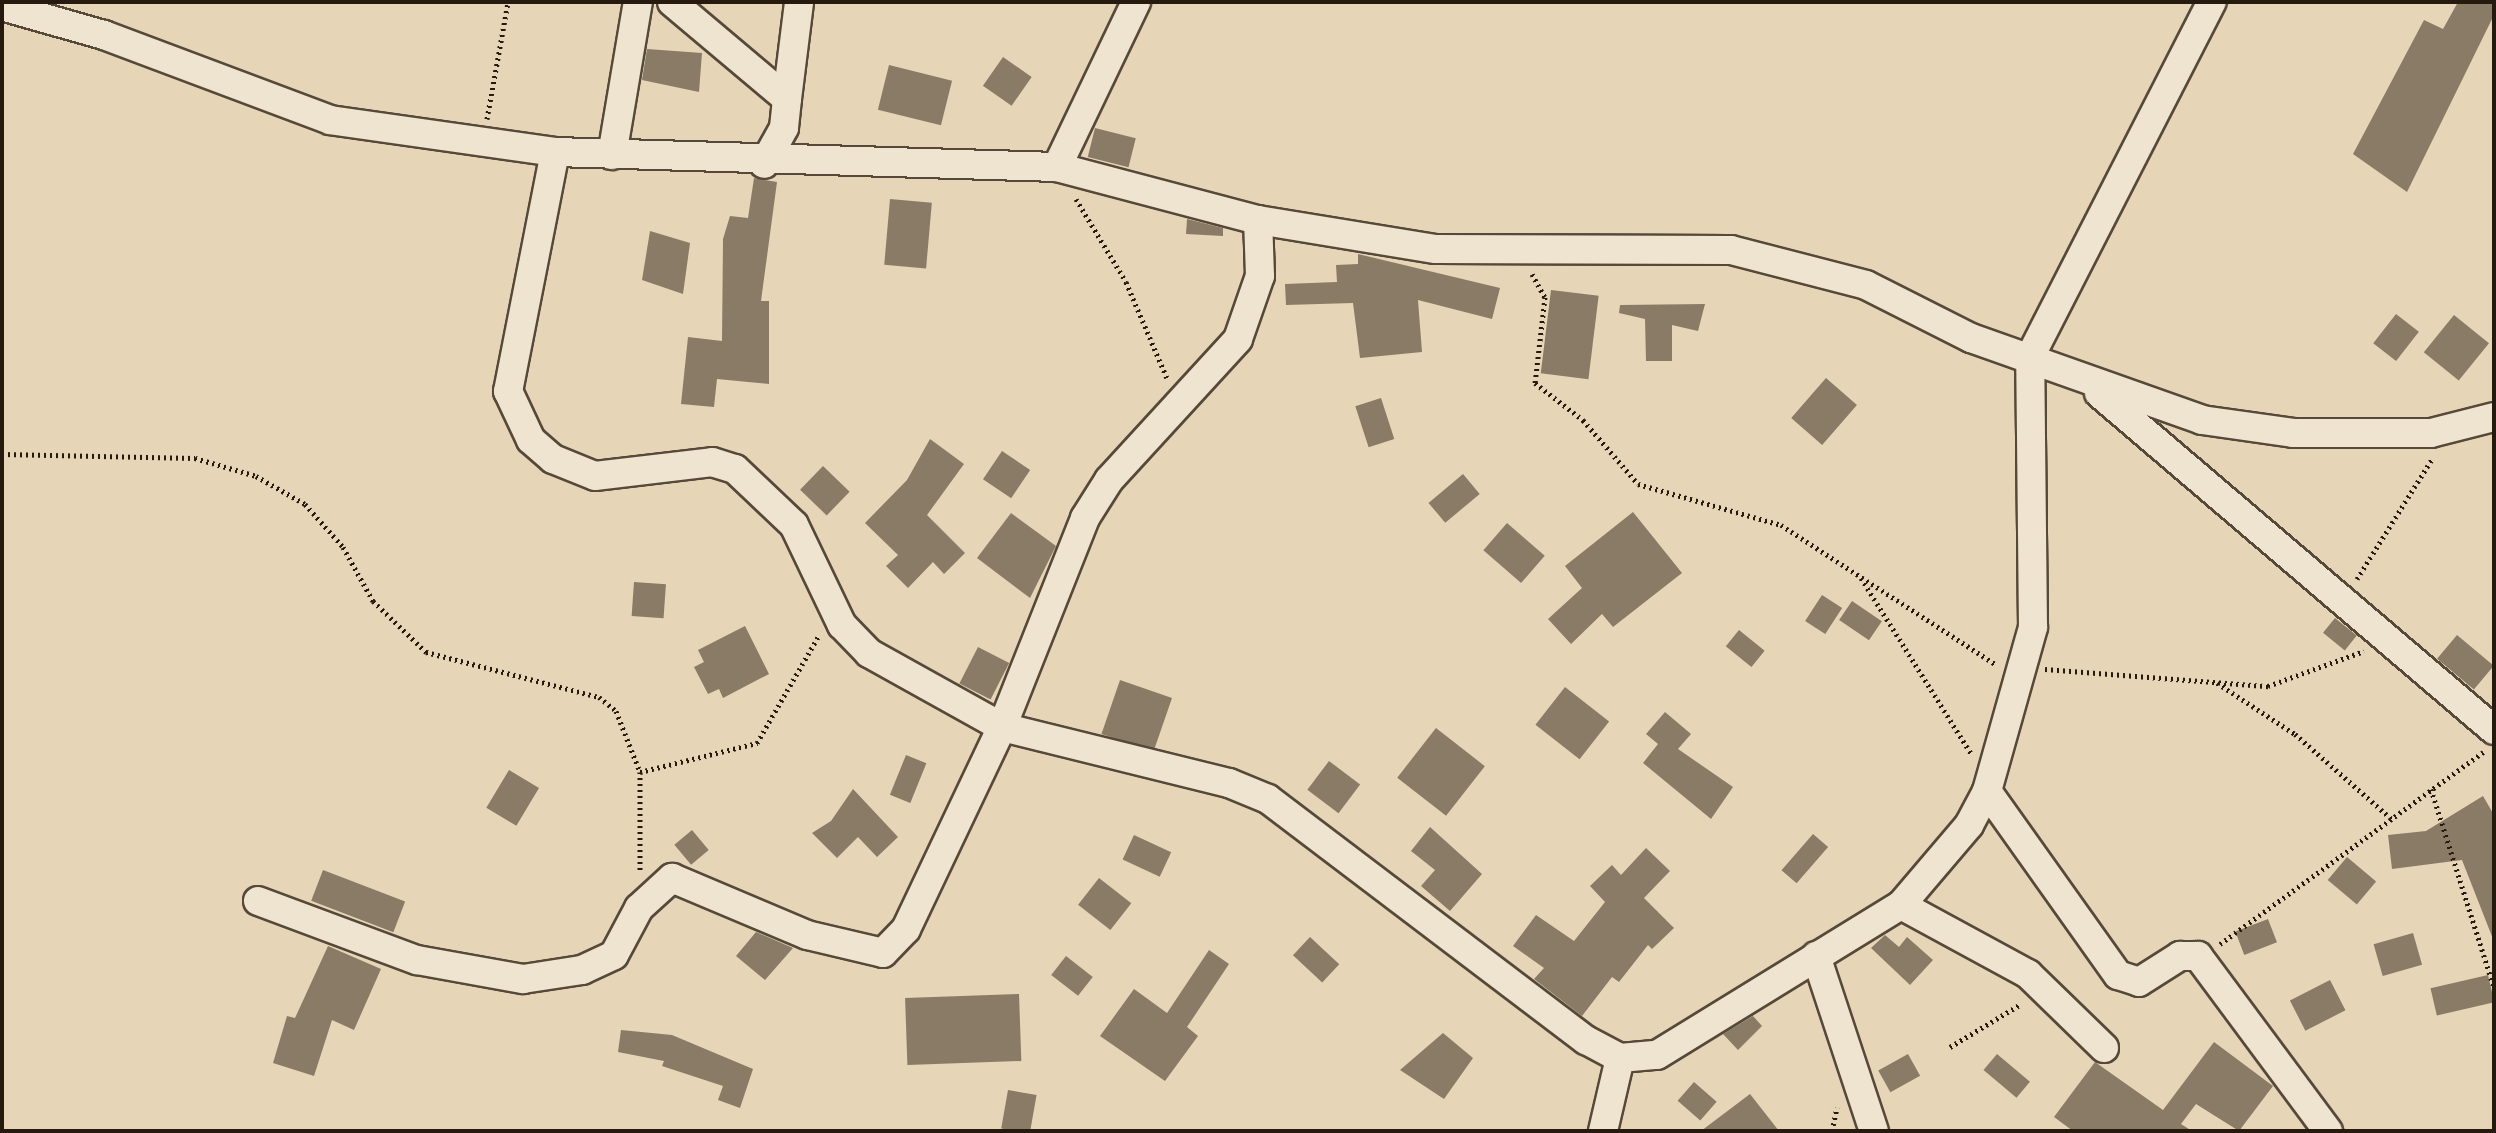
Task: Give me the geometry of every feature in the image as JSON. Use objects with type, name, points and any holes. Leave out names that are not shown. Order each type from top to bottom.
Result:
[{"type":"street","points":[[612,155],[638,2]]},
{"type":"street","points":[[672,2],[787,99]]},
{"type":"street","points":[[764,164],[784,128],[799,2]]},
{"type":"street","points":[[1057,167],[1136,2]]},
{"type":"street","points":[[555,152],[508,391],[518,418],[553,459],[595,476],[700,462],[735,469],[794,525],[837,614],[869,653],[1002,727],[1268,799],[1586,1040],[1620,1058],[1657,1055],[1901,905],[1969,825],[1989,784],[2033,627],[2037,532],[2030,357],[2212,2]]},
{"type":"street","points":[[2,6],[104,35],[330,120],[555,152],[764,164],[1057,167],[1258,220],[1357,239],[1516,254],[1731,250],[1784,258],[1866,285],[2089,384],[2202,420],[2293,433],[2450,429],[2494,417]]},
{"type":"street","points":[[258,901],[417,960],[523,979],[599,965],[614,955],[639,908],[672,878],[807,935],[883,953],[906,929],[1002,727],[1085,518],[1170,414],[1223,361],[1254,307],[1258,220]]},
{"type":"street","points":[[2089,384],[2335,599],[2494,730]]},
{"type":"street","points":[[1989,784],[2118,975],[2139,982],[2180,956],[2198,956],[2328,1131]]},
{"type":"street","points":[[1901,905],[1967,935],[2048,993],[2104,1048]]},
{"type":"street","points":[[1816,956],[1874,1131]]},
{"type":"street","points":[[1603,1131],[1620,1058]]},
{"type":"path","points":[[483,140],[508,2]]},
{"type":"path","points":[[1057,167],[1159,348],[1170,414]]},
{"type":"path","points":[[1516,254],[1545,290],[1535,383],[1583,420],[1626,473],[1650,492],[1759,515],[2019,675],[2268,686],[2387,641]]},
{"type":"path","points":[[2335,599],[2362,574],[2450,429]]},
{"type":"path","points":[[2,454],[195,458],[256,476],[305,504],[406,637],[426,652],[497,675],[599,697],[627,730],[640,772],[639,908]]},
{"type":"path","points":[[1861,576],[1960,743],[1989,784]]},
{"type":"path","points":[[640,772],[757,743],[808,647],[837,614]]},
{"type":"path","points":[[2216,683],[2295,734],[2393,820]]},
{"type":"path","points":[[2198,956],[2256,924],[2494,744]]},
{"type":"path","points":[[2431,789],[2494,988]]},
{"type":"path","points":[[1950,1047],[2048,993]]},
{"type":"building","points":[[2458,2],[2494,2],[2494,15],[2407,192],[2353,154],[2424,20],[2443,29]]},
{"type":"building","points":[[647,49],[702,53],[699,92],[642,80]]},
{"type":"building","points":[[1003,57],[1032,77],[1012,106],[983,86]]},
{"type":"building","points":[[889,65],[952,81],[941,125],[878,110]]},
{"type":"building","points":[[1095,128],[1136,138],[1128,167],[1088,157]]},
{"type":"building","points":[[754,178],[777,182],[761,301],[769,301],[769,384],[717,379],[714,407],[681,404],[688,337],[722,341],[723,239],[730,216],[748,218]]},
{"type":"building","points":[[890,199],[932,203],[926,268],[884,265]]},
{"type":"building","points":[[1187,219],[1223,228],[1223,236],[1186,234]]},
{"type":"building","points":[[650,231],[690,243],[683,294],[642,280]]},
{"type":"building","points":[[1358,254],[1500,288],[1492,319],[1418,300],[1422,352],[1360,358],[1353,303],[1286,305],[1285,284],[1337,282],[1336,265],[1358,264]]},
{"type":"building","points":[[1551,290],[1599,296],[1588,379],[1541,373]]},
{"type":"building","points":[[1705,304],[1698,331],[1672,325],[1672,361],[1646,361],[1645,319],[1619,313],[1620,305]]},
{"type":"building","points":[[2396,314],[2419,332],[2396,361],[2373,343]]},
{"type":"building","points":[[2454,315],[2489,343],[2459,381],[2424,352]]},
{"type":"building","points":[[1826,378],[1857,405],[1822,445],[1791,418]]},
{"type":"building","points":[[1381,398],[1394,439],[1369,447],[1355,406]]},
{"type":"building","points":[[930,439],[964,464],[927,515],[965,553],[944,574],[933,562],[908,588],[886,566],[898,555],[865,523],[907,480]]},
{"type":"building","points":[[1002,451],[1030,470],[1011,498],[983,479]]},
{"type":"building","points":[[823,466],[850,492],[827,515],[800,490]]},
{"type":"building","points":[[1463,474],[1480,494],[1445,523],[1429,503]]},
{"type":"building","points":[[1633,512],[1682,573],[1613,627],[1602,614],[1571,644],[1548,619],[1582,588],[1565,566]]},
{"type":"building","points":[[1011,513],[1056,546],[1030,598],[977,558]]},
{"type":"building","points":[[1507,523],[1545,556],[1521,583],[1483,550]]},
{"type":"building","points":[[634,582],[666,584],[664,618],[632,616]]},
{"type":"building","points":[[1822,595],[1842,608],[1825,634],[1805,621]]},
{"type":"building","points":[[1852,601],[1882,621],[1869,640],[1839,620]]},
{"type":"building","points":[[2335,618],[2357,636],[2345,650],[2323,633]]},
{"type":"building","points":[[745,626],[769,674],[723,698],[719,689],[708,694],[694,667],[704,662],[698,650]]},
{"type":"building","points":[[1739,630],[1765,651],[1751,667],[1726,646]]},
{"type":"building","points":[[2457,635],[2494,666],[2474,690],[2437,659]]},
{"type":"building","points":[[978,647],[1009,663],[991,699],[959,684]]},
{"type":"building","points":[[1120,680],[1172,698],[1153,752],[1101,734]]},
{"type":"building","points":[[1565,687],[1609,721],[1580,759],[1535,725]]},
{"type":"building","points":[[1665,712],[1691,734],[1678,749],[1733,787],[1711,819],[1643,763],[1658,744],[1646,734]]},
{"type":"building","points":[[1436,728],[1485,766],[1446,816],[1397,778]]},
{"type":"building","points":[[906,755],[926,763],[910,803],[890,795]]},
{"type":"building","points":[[1329,761],[1360,784],[1338,813],[1307,790]]},
{"type":"building","points":[[509,770],[539,788],[516,826],[486,808]]},
{"type":"building","points":[[853,789],[898,837],[877,857],[858,837],[837,858],[812,833],[831,821]]},
{"type":"building","points":[[2483,796],[2494,815],[2493,939],[2462,860],[2392,869],[2388,835],[2426,831]]},
{"type":"building","points":[[1430,827],[1482,874],[1450,911],[1421,886],[1435,870],[1411,851]]},
{"type":"building","points":[[692,830],[709,850],[691,865],[674,845]]},
{"type":"building","points":[[1813,834],[1828,847],[1797,883],[1782,870]]},
{"type":"building","points":[[1134,835],[1171,852],[1160,877],[1123,859]]},
{"type":"building","points":[[1646,848],[1670,871],[1644,898],[1674,928],[1652,949],[1648,945],[1619,982],[1612,977],[1582,1016],[1534,979],[1544,968],[1513,946],[1536,915],[1574,941],[1605,902],[1590,886],[1612,865],[1621,875]]},
{"type":"building","points":[[2347,857],[2376,881],[2357,904],[2328,880]]},
{"type":"building","points":[[323,870],[405,902],[393,932],[311,901]]},
{"type":"building","points":[[1099,878],[1131,903],[1110,930],[1078,905]]},
{"type":"building","points":[[2268,919],[2277,942],[2244,955],[2235,932]]},
{"type":"building","points":[[756,932],[793,948],[765,980],[736,956]]},
{"type":"building","points":[[2413,933],[2422,965],[2383,976],[2374,944]]},
{"type":"building","points":[[1885,935],[1899,947],[1907,937],[1933,960],[1910,985],[1871,948]]},
{"type":"building","points":[[1310,937],[1339,964],[1322,983],[1293,955]]},
{"type":"building","points":[[328,946],[381,969],[354,1030],[332,1020],[314,1076],[273,1063],[287,1016],[295,1018]]},
{"type":"building","points":[[1209,950],[1229,964],[1187,1027],[1198,1036],[1165,1081],[1100,1036],[1134,989],[1167,1013]]},
{"type":"building","points":[[1066,956],[1093,977],[1078,996],[1051,975]]},
{"type":"building","points":[[2488,975],[2494,1002],[2437,1016],[2431,988]]},
{"type":"building","points":[[2330,980],[2345,1010],[2305,1031],[2290,1000]]},
{"type":"building","points":[[1019,994],[1021,1061],[907,1065],[905,998]]},
{"type":"building","points":[[1753,1016],[1762,1026],[1738,1050],[1723,1034]]},
{"type":"building","points":[[621,1030],[672,1035],[753,1069],[740,1108],[718,1100],[723,1086],[662,1066],[664,1061],[618,1052]]},
{"type":"building","points":[[1443,1033],[1473,1058],[1444,1099],[1400,1070]]},
{"type":"building","points":[[2214,1042],[2273,1086],[2239,1131],[2196,1104],[2181,1124],[2192,1131],[2073,1131],[2054,1117],[2095,1062],[2163,1110]]},
{"type":"building","points":[[1908,1054],[1920,1076],[1890,1092],[1878,1070]]},
{"type":"building","points":[[1997,1054],[2030,1082],[2016,1098],[1984,1070]]},
{"type":"building","points":[[1694,1082],[1717,1102],[1700,1121],[1678,1101]]},
{"type":"building","points":[[1008,1090],[1037,1095],[1030,1131],[1001,1128]]},
{"type":"building","points":[[1750,1094],[1779,1131],[1701,1131]]}]
